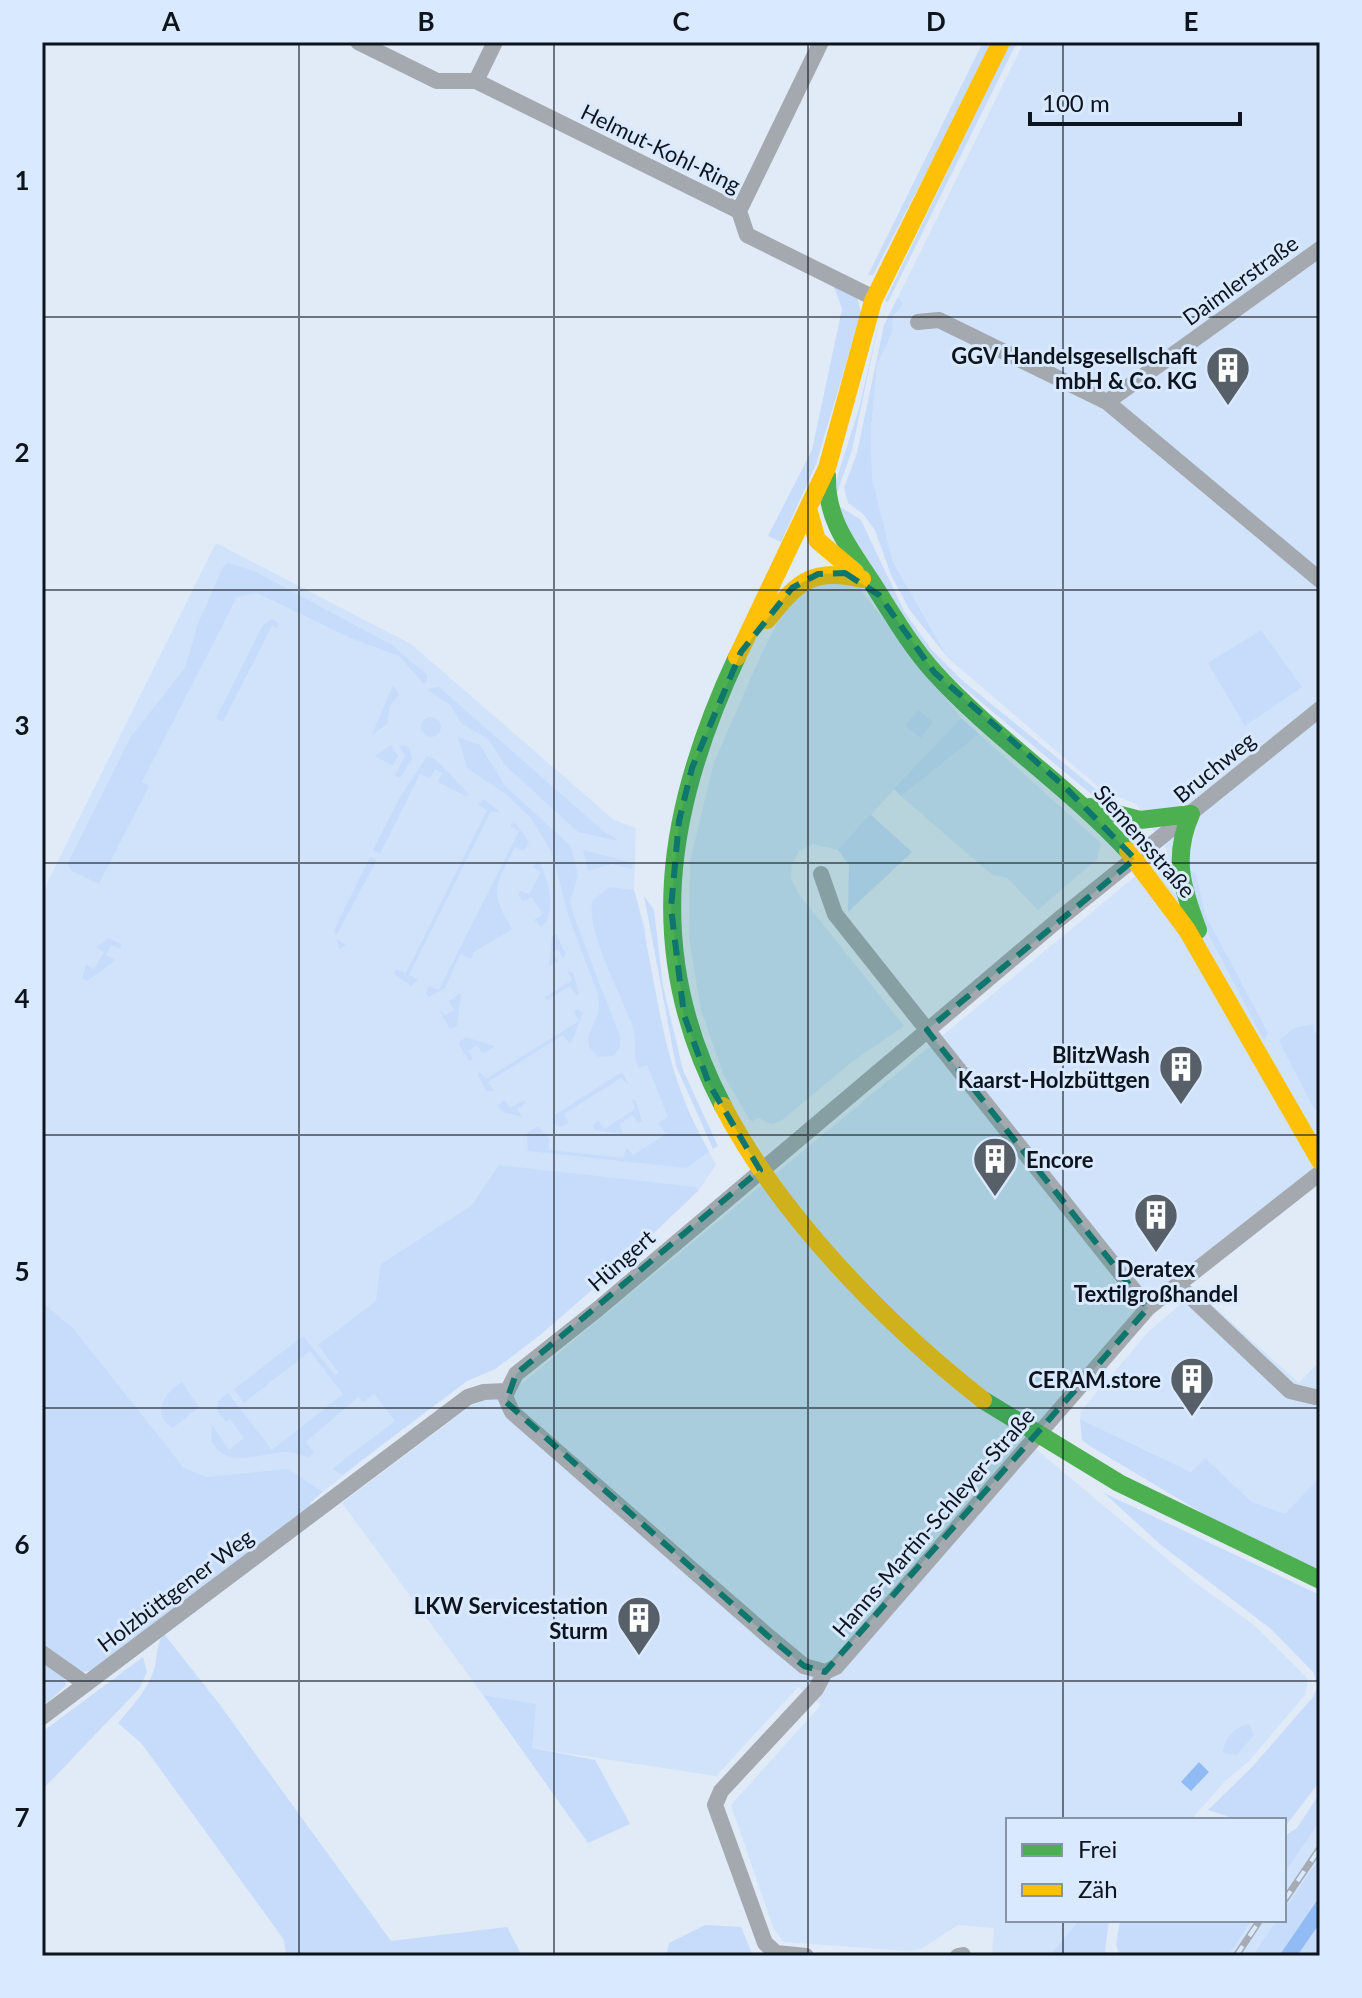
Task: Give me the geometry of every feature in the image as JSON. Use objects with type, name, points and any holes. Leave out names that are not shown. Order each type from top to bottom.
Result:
[{"type":"street","points":[[358,42],[437,81],[476,81],[495,42]]},
{"type":"street","name":"Helmut-Kohl-Ring","points":[[476,81],[739,211],[821,42]]},
{"type":"street","points":[[1001,42],[874,298],[829,463],[707,728],[683,801],[672,871],[671,919],[676,979],[696,1052],[722,1111],[760,1170],[815,1238],[909,1335],[1001,1412],[1037,1435],[1156,1501],[1320,1580]]},
{"type":"street","points":[[739,211],[747,235],[874,298]]},
{"type":"street","name":"Daimlerstraße","points":[[1107,402],[1320,249]]},
{"type":"street","points":[[918,322],[939,320],[1107,402],[1320,580]]},
{"type":"street","name":"Siemensstraße","points":[[829,463],[826,495],[829,515],[863,575],[934,672],[1085,806],[1135,859],[1207,957],[1292,1117],[1320,1161]]},
{"type":"street","name":"Siemensstraße","points":[[809,510],[808,525],[817,544],[863,575]]},
{"type":"street","points":[[741,652],[792,588],[804,579],[832,572],[863,575]]},
{"type":"street","name":"Bruchweg","points":[[1135,859],[1320,709]]},
{"type":"street","points":[[1085,806],[1132,821],[1149,823],[1191,814]]},
{"type":"street","points":[[1191,814],[1182,831],[1176,863],[1207,957]]},
{"type":"street","name":"Hüngert","points":[[505,1391],[516,1374],[598,1309],[927,1030],[1135,859]]},
{"type":"street","points":[[821,874],[835,914],[1148,1308]]},
{"type":"street","name":"Hanns-Martin-Schleyer-Straße","points":[[806,1956],[776,1953],[765,1943],[715,1805],[721,1791],[816,1689],[825,1672],[836,1667],[1148,1308],[1320,1173]]},
{"type":"street","points":[[1177,1284],[1290,1391],[1315,1397]]},
{"type":"street","points":[[505,1391],[508,1407],[521,1420],[804,1666],[825,1672]]},
{"type":"street","name":"Holzbüttgener Weg","points":[[42,1717],[468,1397],[505,1391]]},
{"type":"street","points":[[42,1653],[86,1684]]},
{"type":"highlighted area","points":[[845,573],[879,595],[934,672],[1064,786],[1135,859],[927,1030],[1148,1308],[825,1672],[804,1666],[768,1636],[506,1402],[516,1374],[760,1170],[709,1084],[684,1015],[671,908],[679,821],[692,768],[741,652],[792,588],[818,574]]},
{"type":"shaded area","points":[[983,42],[994,42],[873,275],[868,275]]},
{"type":"shaded area","points":[[1010,42],[1017,42],[888,302],[885,301]]},
{"type":"shaded area","points":[[1024,42],[1320,42],[1320,1165],[1144,1305],[1024,1439],[1197,1584],[1254,1625],[1308,1679],[1305,1695],[1249,1761],[1225,1781],[1193,1818],[1006,1818],[1006,1922],[1077,1922],[1049,1956],[992,1956],[994,1928],[958,1925],[921,1949],[908,1951],[784,1942],[774,1930],[731,1805],[821,1705],[798,1687],[716,1776],[532,1748],[535,1704],[483,1695],[342,1503],[472,1405],[514,1390],[1167,850],[1136,804],[1103,791],[948,658],[893,562],[872,479],[871,430],[877,365],[892,333],[893,318],[903,304],[898,297]]},
{"type":"shaded area","points":[[833,284],[857,296],[861,313],[816,464],[781,542],[768,536],[812,450],[842,309]]},
{"type":"shaded area","points":[[898,297],[903,304],[893,317],[892,333],[877,365],[871,430],[872,479],[893,562],[948,658],[909,609],[891,575],[875,530],[863,514],[848,503],[844,488],[857,453],[884,325]]},
{"type":"shaded area","points":[[882,307],[852,450],[837,493],[836,481],[860,405]]},
{"type":"shaded area","points":[[839,506],[861,520],[904,611],[931,649],[962,680],[1115,805],[1097,799],[958,683],[928,653],[850,542]]},
{"type":"shaded area","points":[[216,543],[411,644],[614,820],[636,828],[634,890],[645,928],[649,973],[662,1037],[682,1099],[716,1165],[698,1191],[540,1335],[495,1369],[467,1381],[402,1429],[310,1502],[313,1508],[246,1559],[72,1327],[42,1302],[42,893]]},
{"type":"shaded area","points":[[228,563],[254,571],[392,645],[427,675],[427,681],[424,684],[399,656],[348,637],[257,593],[237,597],[142,782],[149,786],[99,884],[70,870],[68,863],[130,738],[185,668],[199,621],[223,567]]},
{"type":"shaded area","points":[[824,579],[859,588],[961,718],[838,850],[813,844],[799,851],[792,864],[791,878],[798,893],[904,1026],[853,1061],[781,1121],[771,1124],[759,1118],[751,1122],[723,1074],[701,1010],[689,938],[690,861],[714,762],[761,655],[788,602]]},
{"type":"shaded area","points":[[272,619],[279,623],[277,628],[272,626],[223,722],[216,718],[263,625]]},
{"type":"shaded area","points":[[1261,630],[1302,687],[1245,726],[1208,663]]},
{"type":"shaded area","points":[[393,685],[399,695],[390,706],[387,724],[372,735]]},
{"type":"shaded area","points":[[439,687],[602,830],[619,841],[578,832],[505,765],[489,740],[461,723],[450,705],[427,689]]},
{"type":"shaded area","points":[[918,710],[933,722],[921,738],[905,726]]},
{"type":"shaded area","points":[[431,717],[438,720],[441,727],[438,734],[431,737],[424,734],[421,727],[424,720]]},
{"type":"shaded area","points":[[961,718],[979,734],[901,796],[894,789]]},
{"type":"shaded area","points":[[979,734],[1101,843],[1097,859],[1038,910],[1007,878],[993,875],[901,796]]},
{"type":"shaded area","points":[[458,737],[480,745],[505,786],[571,846],[578,876],[570,901],[620,1036],[620,1047],[613,1056],[598,1057],[589,1047],[588,1037],[599,1011],[598,994],[569,918],[552,853],[531,818],[507,795],[467,768]]},
{"type":"shaded area","points":[[391,745],[398,756],[393,766],[375,756]]},
{"type":"shaded area","points":[[398,745],[409,747],[412,759],[400,778],[395,776],[405,755]]},
{"type":"shaded area","points":[[427,756],[435,759],[469,794],[465,796],[438,782],[442,773],[435,769],[430,778],[420,774],[380,854],[373,850],[400,797]]},
{"type":"shaded area","points":[[484,799],[501,813],[491,811],[409,975],[418,980],[411,986],[394,974],[396,969],[406,973],[487,810],[478,805]]},
{"type":"shaded area","points":[[870,814],[912,852],[848,912],[849,865],[838,850]]},
{"type":"shaded area","points":[[512,823],[529,842],[524,851],[515,847],[497,888],[500,906],[512,929],[474,952],[471,959],[460,954],[445,988],[429,997],[426,993],[429,986],[439,990],[519,831],[510,826]]},
{"type":"shaded area","points":[[583,850],[633,863],[632,869],[611,864],[588,871]]},
{"type":"shaded area","points":[[370,857],[377,860],[336,937],[334,930]]},
{"type":"shaded area","points":[[539,861],[546,876],[550,905],[541,927],[534,920],[543,914],[532,897],[523,901],[518,894],[520,891],[529,894],[541,872],[532,867]]},
{"type":"shaded area","points":[[1183,866],[1196,874],[1205,914],[1268,1033],[1264,1041],[1197,912]]},
{"type":"shaded area","points":[[609,887],[634,890],[669,1054],[692,1118],[709,1152],[686,1168],[528,1151],[527,1133],[538,1126],[549,1139],[549,1150],[624,1158],[626,1147],[633,1155],[666,1134],[658,1123],[668,1117],[647,1065],[638,1068],[634,1031],[594,927],[593,900]]},
{"type":"shaded area","points":[[644,896],[654,910],[663,986],[683,1070],[718,1146],[713,1149],[676,1066]]},
{"type":"shaded area","points":[[556,934],[566,954],[563,958],[558,949],[553,952],[558,961],[549,967],[552,936]]},
{"type":"shaded area","points":[[109,938],[121,944],[120,949],[111,945],[106,955],[115,960],[87,981],[82,978],[86,965],[94,969],[104,952],[96,947]]},
{"type":"shaded area","points":[[336,939],[346,945],[339,949]]},
{"type":"shaded area","points":[[567,971],[573,973],[579,993],[576,995],[570,986],[547,1000],[545,997],[572,980]]},
{"type":"shaded area","points":[[461,993],[457,1026],[450,1029],[438,1008],[445,1015],[454,1010],[449,1001]]},
{"type":"shaded area","points":[[578,1009],[583,1013],[572,1041],[569,1043],[563,1035],[488,1082],[494,1091],[487,1091],[478,1076],[479,1071],[486,1079],[579,1021],[574,1012]]},
{"type":"shaded area","points":[[1313,1024],[1314,1033],[1320,1032],[1320,1108],[1314,1109],[1279,1041],[1294,1028]]},
{"type":"shaded area","points":[[466,1037],[494,1047],[483,1054],[477,1045],[468,1051],[473,1059],[469,1061],[458,1043]]},
{"type":"shaded area","points":[[622,1072],[629,1085],[621,1078],[564,1114],[569,1123],[560,1127],[553,1123],[555,1115]]},
{"type":"shaded area","points":[[632,1099],[636,1101],[642,1121],[638,1123],[632,1115],[620,1124],[623,1134],[594,1130],[593,1125],[598,1120],[604,1129],[635,1109]]},
{"type":"shaded area","points":[[505,1100],[510,1108],[524,1100],[526,1103],[517,1109],[522,1117],[501,1111],[498,1105]]},
{"type":"shaded area","points":[[499,1165],[696,1187],[698,1191],[540,1335],[495,1369],[467,1381],[342,1475],[332,1469],[395,1421],[374,1394],[363,1402],[358,1397],[306,1442],[314,1453],[309,1457],[290,1452],[237,1458],[218,1450],[211,1441],[212,1425],[229,1450],[244,1438],[230,1419],[226,1422],[217,1410],[218,1401],[228,1393],[272,1450],[343,1394],[310,1351],[244,1403],[234,1389],[303,1336],[335,1375],[339,1373],[318,1345],[376,1301],[381,1264],[471,1206]]},
{"type":"shaded area","points":[[1202,1286],[1201,1295],[1299,1383],[1316,1365],[1320,1368],[1320,1477],[1286,1515],[1252,1502],[1206,1459],[1191,1472],[1080,1419],[1081,1411],[1149,1331]]},
{"type":"shaded area","points":[[42,1302],[72,1327],[184,1468],[206,1477],[289,1469],[322,1492],[310,1503],[313,1508],[91,1671],[80,1672],[42,1648]]},
{"type":"shaded area","points":[[182,1382],[199,1407],[173,1428],[162,1416],[162,1404]]},
{"type":"shaded area","points":[[1080,1419],[1191,1472],[1205,1458],[1252,1502],[1285,1514],[1320,1477],[1320,1571],[1209,1517],[1090,1446],[1082,1440]]},
{"type":"shaded area","points":[[1104,1493],[1320,1595],[1320,1781],[1286,1825],[1286,1818],[1233,1818],[1208,1810],[1253,1766],[1313,1697],[1317,1688],[1314,1673],[1271,1629],[1161,1545]]},
{"type":"shaded area","points":[[164,1634],[220,1705],[391,1941],[507,1927],[522,1956],[286,1956],[284,1940],[142,1744],[118,1723],[147,1685]]},
{"type":"shaded area","points":[[143,1657],[147,1672],[139,1689],[42,1790],[42,1732]]},
{"type":"shaded area","points":[[42,1659],[64,1676],[66,1685],[42,1708]]},
{"type":"shaded area","points":[[483,1695],[536,1704],[532,1748],[595,1760],[630,1824],[588,1843]]},
{"type":"shaded area","points":[[1249,1724],[1254,1735],[1237,1755],[1223,1753],[1231,1734]]},
{"type":"shaded area","points":[[1320,1793],[1320,1821],[1286,1871],[1286,1835],[1297,1828]]},
{"type":"shaded area","points":[[1320,1821],[1320,1857],[1286,1907],[1286,1871]]},
{"type":"shaded area","points":[[1320,1857],[1320,1896],[1279,1956],[1252,1956],[1276,1922],[1286,1922],[1286,1907]]},
{"type":"shaded area","points":[[1077,1922],[1109,1922],[1105,1951],[1110,1956],[1049,1956]]},
{"type":"shaded area","points":[[1120,1922],[1251,1922],[1228,1956],[1120,1956],[1116,1945]]},
{"type":"shaded area","points":[[1251,1922],[1276,1922],[1252,1956],[1228,1956]]},
{"type":"shaded area","points":[[1320,1923],[1318,1956],[1297,1956]]},
{"type":"shaded area","points":[[705,1925],[741,1927],[753,1956],[666,1956],[669,1943]]},
{"type":"water","points":[[1199,1762],[1209,1772],[1191,1791],[1181,1782]]},
{"type":"water","points":[[1320,1896],[1320,1923],[1297,1956],[1279,1956]]},
{"type":"railway","points":[[1286,1898],[1320,1848]]},
{"type":"railway","points":[[1236,1956],[1259,1922]]},
{"type":"traffic: fast","points":[[827,476],[830,506],[840,532],[925,661],[957,696],[1081,805],[1128,851]]},
{"type":"traffic: fast","points":[[723,1106],[697,1049],[681,992],[673,936],[673,881],[680,825],[693,770],[737,657]]},
{"type":"traffic: fast","points":[[1090,807],[1140,820],[1191,814]]},
{"type":"traffic: fast","points":[[1191,814],[1182,844],[1181,872],[1198,930]]},
{"type":"traffic: fast","points":[[983,1400],[1119,1483],[1320,1580]]},
{"type":"traffic: slow","points":[[737,657],[827,468],[873,301],[1001,42]]},
{"type":"traffic: slow","points":[[809,512],[817,540],[855,572]]},
{"type":"traffic: slow","points":[[767,620],[787,596],[807,581],[830,575],[862,579]]},
{"type":"traffic: slow","points":[[1128,851],[1187,930],[1320,1161]]},
{"type":"traffic: slow","points":[[723,1106],[774,1188],[838,1266],[909,1337],[983,1400]]},
{"type":"place","name":"GGV Handelsgesellschaft mbH & Co. KG","points":[[1228,407]]},
{"type":"place","name":"BlitzWash Kaarst-Holzbüttgen","points":[[1181,1106]]},
{"type":"place","name":"Encore","points":[[995,1198]]},
{"type":"place","name":"Deratex Textilgroßhandel","points":[[1156,1254]]},
{"type":"place","name":"CERAM.store","points":[[1192,1418]]},
{"type":"place","name":"LKW Servicestation Sturm","points":[[639,1657]]}]
